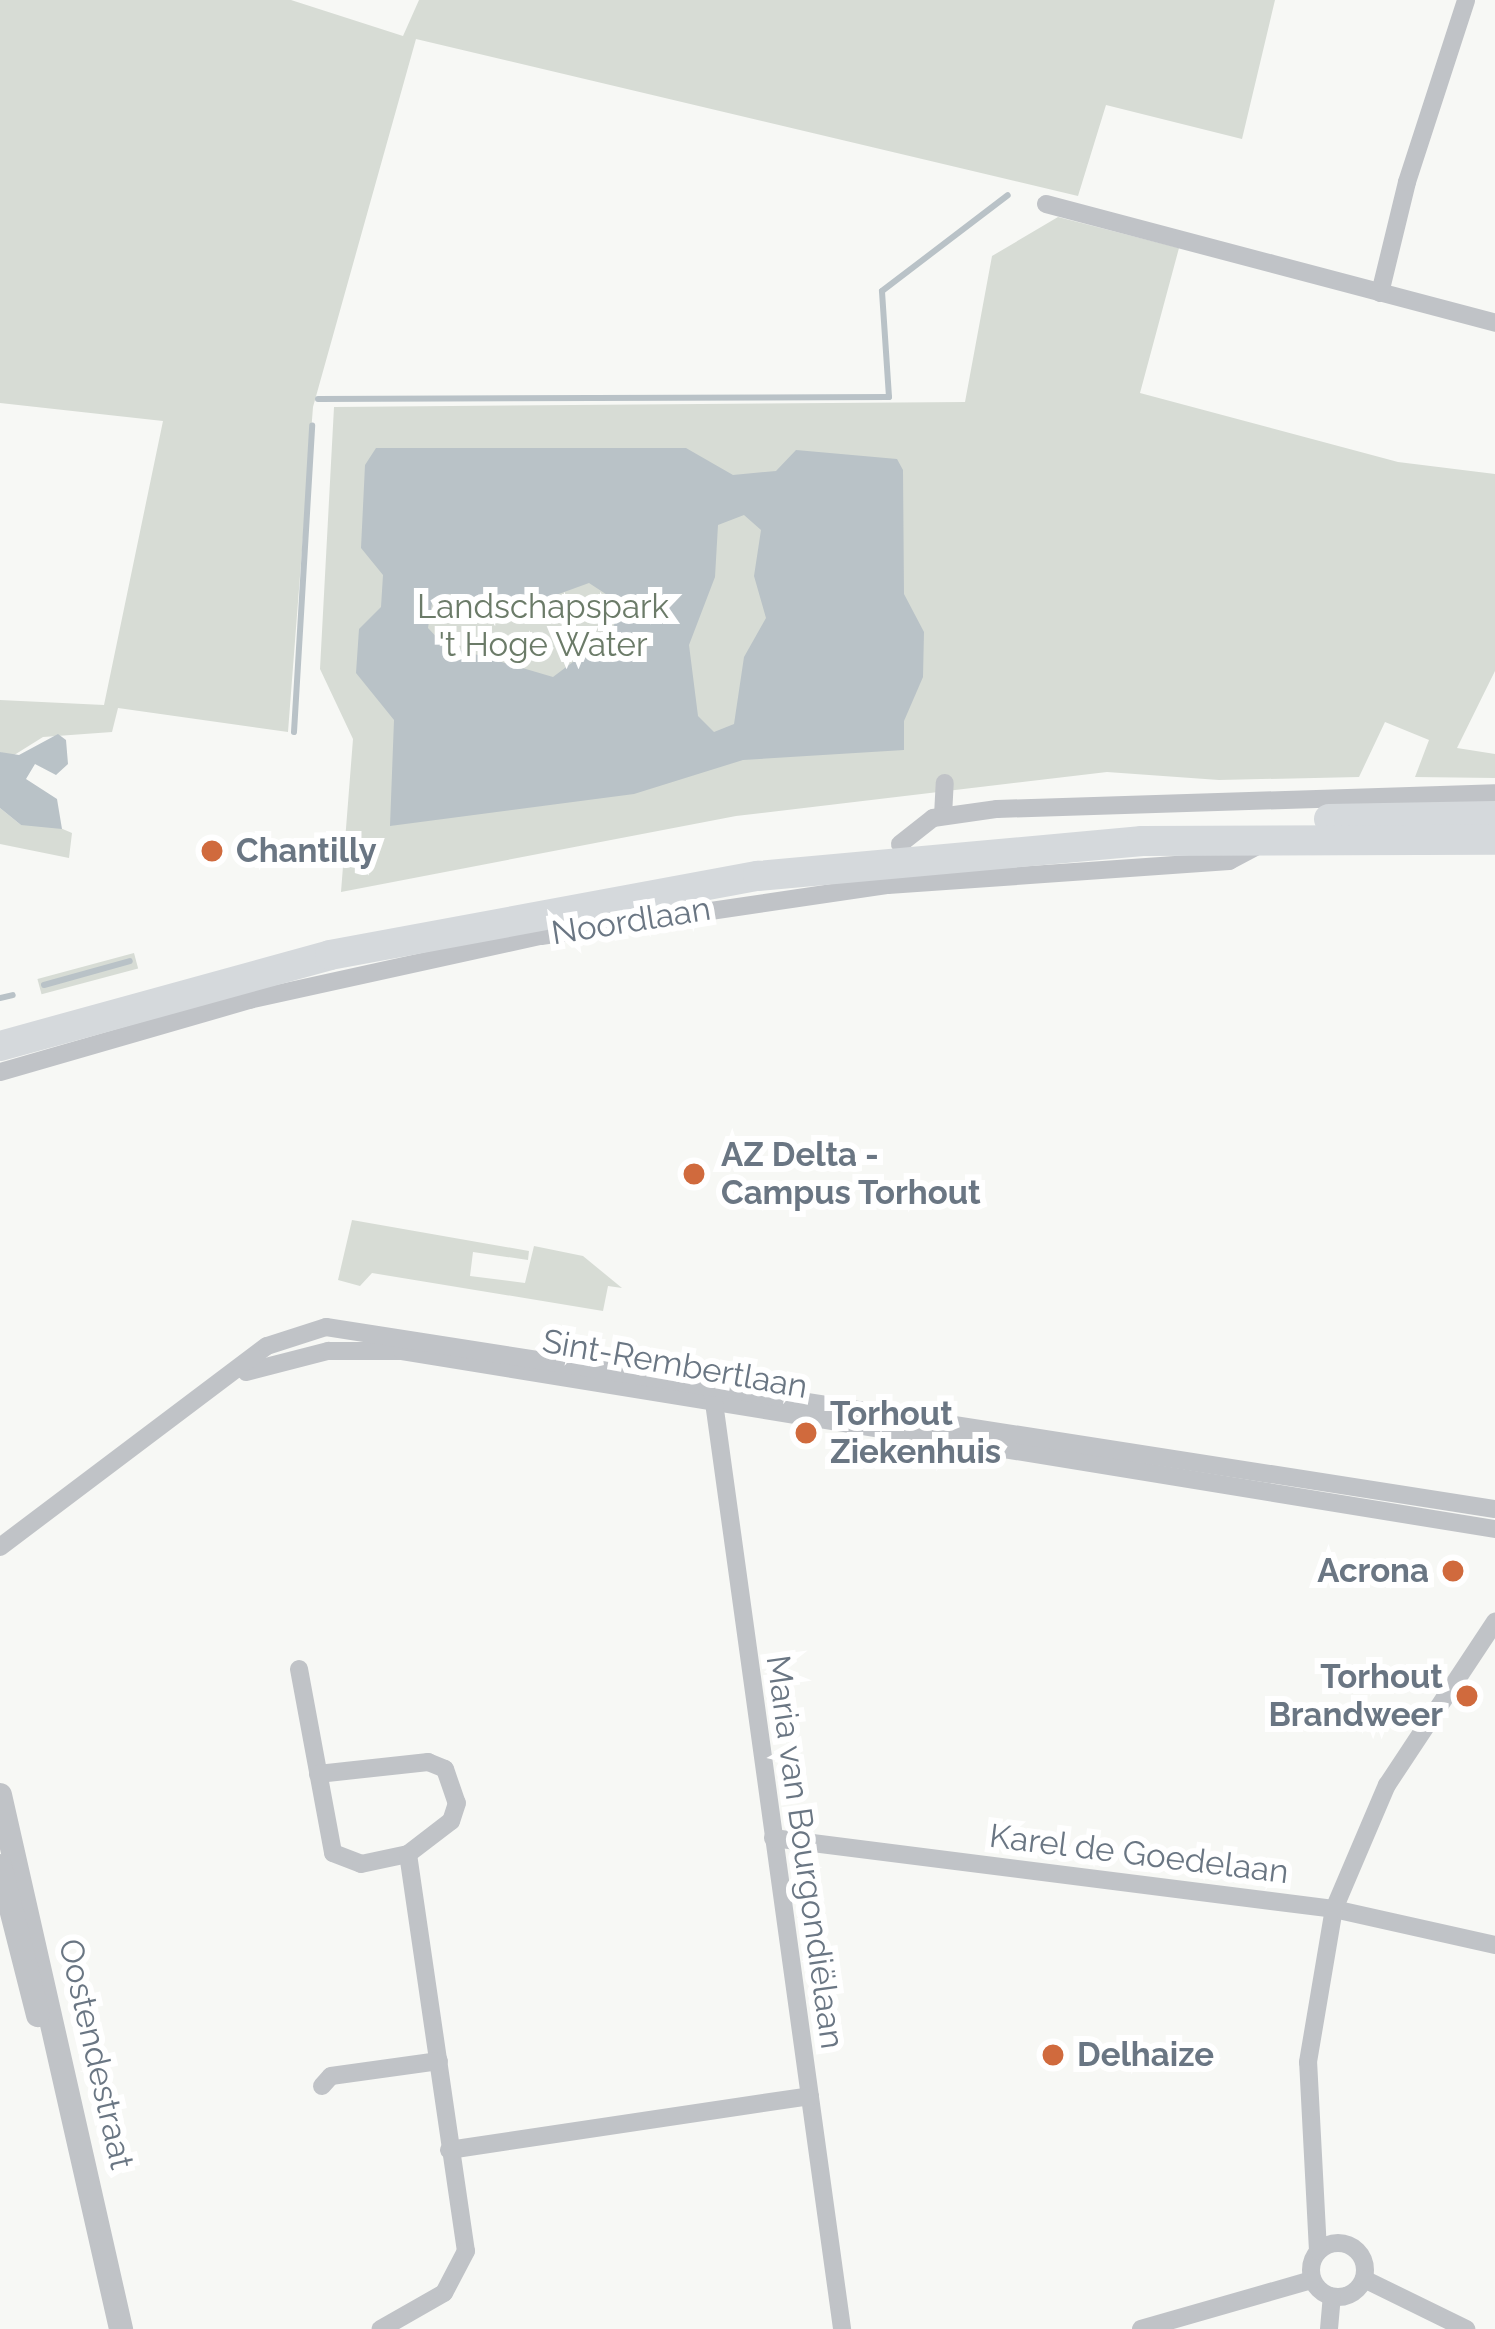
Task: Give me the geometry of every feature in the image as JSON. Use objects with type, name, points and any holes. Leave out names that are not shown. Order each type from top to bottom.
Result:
[{"type":"main road","name":"Noordlaan","points":[[0,1029],[289,947],[460,910],[900,844],[1137,826],[1495,816]]},
{"type":"main road","name":"Noordlaan","points":[[0,1046],[271,968],[622,896],[967,853],[1269,837],[1495,840]]},
{"type":"street","points":[[1380,293],[1466,0]]},
{"type":"street","points":[[1046,204],[1495,322]]},
{"type":"street","points":[[943,816],[945,783]]},
{"type":"street","name":"Noordlaan","points":[[900,844],[943,816],[1157,799],[1495,793]]},
{"type":"street","name":"Noordlaan","points":[[0,1072],[249,1000],[541,936],[888,885],[1229,861],[1269,837]]},
{"type":"street","points":[[326,1327],[328,1351]]},
{"type":"street","name":"Sint-Rembertlaan","points":[[0,1546],[267,1346],[326,1327],[1188,1470],[1339,1504],[1495,1529]]},
{"type":"street","name":"Sint-Rembertlaan","points":[[230,1377],[328,1351],[448,1350]]},
{"type":"street","name":"Maria van Bourgondiëlaan","points":[[712,1392],[842,2329]]},
{"type":"street","name":"Sint-Rembertlaan","points":[[1188,1470],[1342,1484],[1495,1509]]},
{"type":"street","points":[[1339,1504],[1342,1484]]},
{"type":"street","points":[[1312,2280],[1318,2251],[1308,2062],[1334,1909],[1387,1785],[1495,1622]]},
{"type":"street","points":[[299,1669],[318,1774],[333,1853],[361,1864],[409,1854],[451,1821],[457,1803],[445,1769],[428,1762],[318,1774]]},
{"type":"street","name":"Oostendestraat","points":[[0,1795],[119,2329]]},
{"type":"street","name":"Karel de Goedelaan","points":[[773,1838],[1334,1909],[1495,1945]]},
{"type":"street","points":[[381,2329],[444,2293],[460,2272],[466,2252],[409,1854]]},
{"type":"street","name":"Oostendestraat","points":[[0,1866],[119,2329]]},
{"type":"street","points":[[322,2086],[331,2076],[439,2060]]},
{"type":"street","points":[[449,2150],[810,2096]]},
{"type":"street","points":[[1318,2251],[1352,2248],[1364,2279],[1466,2329]]},
{"type":"street","points":[[1312,2280],[1332,2297],[1352,2294],[1364,2279]]},
{"type":"street","points":[[1141,2329],[1312,2280]]},
{"type":"street","points":[[1329,2329],[1332,2297]]},
{"type":"green space","points":[[0,0],[291,0],[403,36],[419,0],[1275,0],[1242,139],[1106,105],[1078,196],[416,39],[313,407],[288,732],[118,708],[112,732],[43,737],[11,757],[0,752],[0,700],[104,705],[163,421],[0,403]]},
{"type":"green space","name":"Landschapspark 't Hoge Water","points":[[1058,217],[1179,248],[1140,393],[1398,462],[1495,474],[1495,671],[1457,748],[1495,754],[1495,778],[1415,777],[1429,740],[1385,722],[1359,777],[1219,780],[1107,772],[736,816],[341,892],[353,739],[320,669],[334,407],[965,402],[992,256]]},
{"type":"green space","points":[[0,808],[21,825],[51,824],[72,833],[69,858],[0,844]]},
{"type":"green space","points":[[134,953],[138,968],[42,994],[37,979]]},
{"type":"green space","points":[[352,1220],[529,1251],[528,1260],[473,1252],[470,1276],[525,1283],[534,1246],[583,1256],[622,1288],[608,1286],[603,1311],[372,1273],[360,1286],[338,1280]]},
{"type":"shaded area","points":[[376,448],[686,448],[733,475],[776,471],[796,450],[897,459],[903,470],[904,594],[924,632],[923,677],[904,721],[904,750],[743,760],[634,794],[390,826],[394,720],[356,673],[359,629],[381,607],[383,575],[361,548],[365,465]],"holes":[[[744,515],[761,530],[754,576],[766,618],[744,657],[734,724],[714,732],[698,716],[689,645],[715,577],[718,525]],[[589,583],[615,600],[614,631],[553,677],[444,645],[428,628],[432,603],[449,594],[512,611]]]},
{"type":"shaded area","points":[[58,734],[66,740],[68,764],[56,775],[35,764],[26,779],[57,799],[62,829],[21,825],[0,808],[0,752],[19,755]]},
{"type":"waterway","points":[[318,399],[889,397],[882,291],[1008,195]]},
{"type":"waterway","points":[[294,732],[312,426]]},
{"type":"waterway","points":[[44,985],[130,961]]},
{"type":"waterway","points":[[0,998],[13,995]]},
{"type":"place","name":"Chantilly","points":[[212,851]]},
{"type":"place","name":"AZ Delta - Campus Torhout","points":[[694,1174]]},
{"type":"place","name":"Torhout Ziekenhuis","points":[[806,1433]]},
{"type":"place","name":"Acrona","points":[[1453,1571]]},
{"type":"place","name":"Torhout Brandweer","points":[[1467,1696]]},
{"type":"place","name":"Delhaize","points":[[1053,2055]]}]
